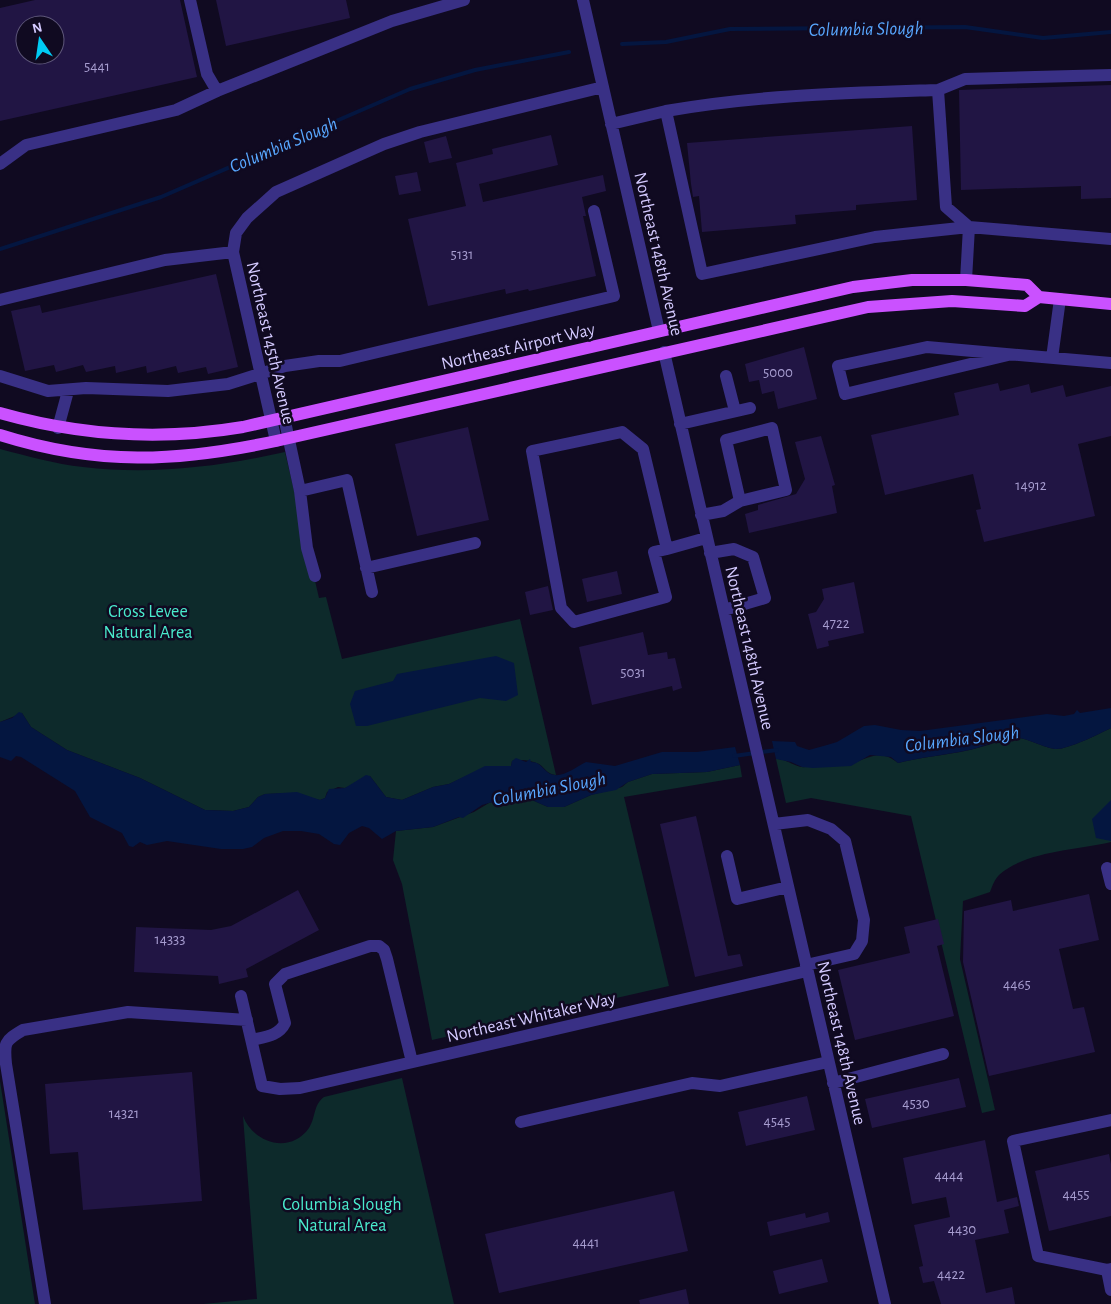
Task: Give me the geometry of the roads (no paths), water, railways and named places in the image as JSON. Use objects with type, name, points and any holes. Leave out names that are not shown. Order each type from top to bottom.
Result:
[{"type":"main road","name":"Northeast Airport Way","points":[[0,413],[58,428],[103,434],[162,436],[216,431],[284,418],[853,287],[912,280],[966,280],[1027,285],[1039,297]]},
{"type":"main road","name":"Northeast Airport Way","points":[[0,435],[63,451],[139,458],[188,457],[282,440],[868,307],[944,301],[1025,306],[1039,297],[1111,304]]},
{"type":"main road","name":"Northeast 148th Avenue","points":[[659,331],[664,352]]},
{"type":"street","points":[[190,0],[207,74],[217,91]]},
{"type":"street","points":[[0,164],[26,145],[176,110],[217,91],[392,21],[464,0]]},
{"type":"street","name":"Northeast 148th Avenue","points":[[587,1],[611,124],[659,331]]},
{"type":"street","points":[[611,124],[666,111],[722,101],[938,90],[965,79],[1111,75]]},
{"type":"street","points":[[0,300],[165,260],[233,252],[236,233],[247,218],[276,192],[384,144],[420,132],[603,87]]},
{"type":"street","points":[[938,90],[946,207],[969,227]]},
{"type":"street","points":[[666,111],[702,274],[875,236],[969,227],[1111,239]]},
{"type":"street","points":[[0,376],[48,391],[68,391],[86,388],[137,391],[199,388],[228,384],[261,372],[319,361],[340,361],[614,296],[594,211]]},
{"type":"street","points":[[966,280],[969,227]]},
{"type":"street","name":"Northeast 145th Avenue","points":[[233,252],[271,420],[282,440]]},
{"type":"street","points":[[1052,358],[1060,299]]},
{"type":"street","points":[[1008,355],[845,394],[838,366],[927,347],[1111,363]]},
{"type":"street","name":"Northeast 148th Avenue","points":[[664,352],[885,1304]]},
{"type":"street","points":[[726,376],[735,411]]},
{"type":"street","points":[[58,428],[68,391]]},
{"type":"street","points":[[680,424],[750,408]]},
{"type":"street","points":[[284,418],[282,440],[300,491],[307,548],[315,576]]},
{"type":"street","points":[[701,515],[723,511],[740,501],[786,490],[772,428],[726,440],[740,501]]},
{"type":"street","points":[[666,549],[642,449],[622,432],[532,451],[561,608],[574,622],[666,597],[654,552],[666,549],[706,538]]},
{"type":"street","points":[[300,491],[347,480],[372,592]]},
{"type":"street","points":[[366,568],[475,543]]},
{"type":"street","points":[[710,553],[734,549],[753,557],[765,598],[724,610]]},
{"type":"street","name":"Northeast Whitaker Way","points":[[252,1040],[262,1086],[280,1089],[300,1088],[806,968],[854,954],[862,941],[864,920],[845,841],[831,829],[808,820],[774,824]]},
{"type":"street","points":[[727,856],[737,899],[788,887]]},
{"type":"street","points":[[1107,868],[1111,884]]},
{"type":"street","points":[[242,996],[252,1040],[278,1033],[285,1024],[275,984],[277,980],[285,974],[360,949],[379,946],[384,950],[387,959],[412,1062]]},
{"type":"street","points":[[45,1304],[6,1064],[4,1048],[8,1038],[23,1030],[128,1012],[247,1020]]},
{"type":"street","points":[[833,1083],[943,1054]]},
{"type":"street","points":[[521,1122],[692,1083],[720,1086],[828,1062]]},
{"type":"street","points":[[1111,1120],[1013,1141],[1038,1256],[1109,1270],[1111,1290]]},
{"type":"water","points":[[496,656],[514,663],[518,695],[506,701],[480,698],[367,726],[356,726],[350,704],[355,691],[393,681],[397,674]]},
{"type":"water","points":[[1111,708],[1111,728],[1060,749],[1049,748],[1027,740],[1010,738],[969,750],[898,763],[891,757],[870,755],[851,766],[813,768],[802,767],[791,762],[776,759],[772,741],[795,742],[797,746],[809,750],[837,742],[864,726],[875,725],[901,730],[920,731],[1047,714],[1064,716],[1074,714],[1077,710],[1080,713]]},
{"type":"water","points":[[19,712],[22,713],[31,727],[67,750],[140,778],[205,810],[233,811],[249,807],[258,797],[265,794],[297,792],[320,800],[325,798],[329,789],[345,788],[366,775],[370,776],[386,797],[402,800],[433,787],[449,784],[485,766],[511,766],[512,761],[516,758],[526,762],[530,759],[531,762],[537,763],[550,774],[560,775],[586,762],[615,766],[662,752],[697,752],[735,747],[740,765],[707,772],[652,774],[628,782],[616,790],[591,795],[564,807],[548,807],[525,797],[506,798],[482,805],[463,818],[459,817],[433,827],[396,831],[382,839],[369,828],[362,826],[349,833],[340,845],[334,844],[319,834],[283,831],[264,838],[252,847],[243,849],[221,849],[167,841],[147,845],[140,842],[133,847],[129,846],[122,833],[90,817],[75,791],[21,757],[16,756],[11,761],[0,757],[0,722],[12,718]]},
{"type":"water","points":[[1111,800],[1111,841],[1096,838],[1092,819]]},
{"type":"waterway","name":"Columbia Slough","points":[[622,44],[666,42],[730,29],[965,27],[1043,38],[1111,32]]},
{"type":"waterway","name":"Columbia Slough","points":[[0,249],[161,197],[410,89],[475,70],[569,52]]},
{"type":"waterway","name":"Columbia Slough","points":[[734,756],[777,750]]},
{"type":"park label","name":"Cross Levee Natural Area","points":[[148,621]]},
{"type":"park label","name":"Columbia Slough Natural Area","points":[[342,1214]]}]
